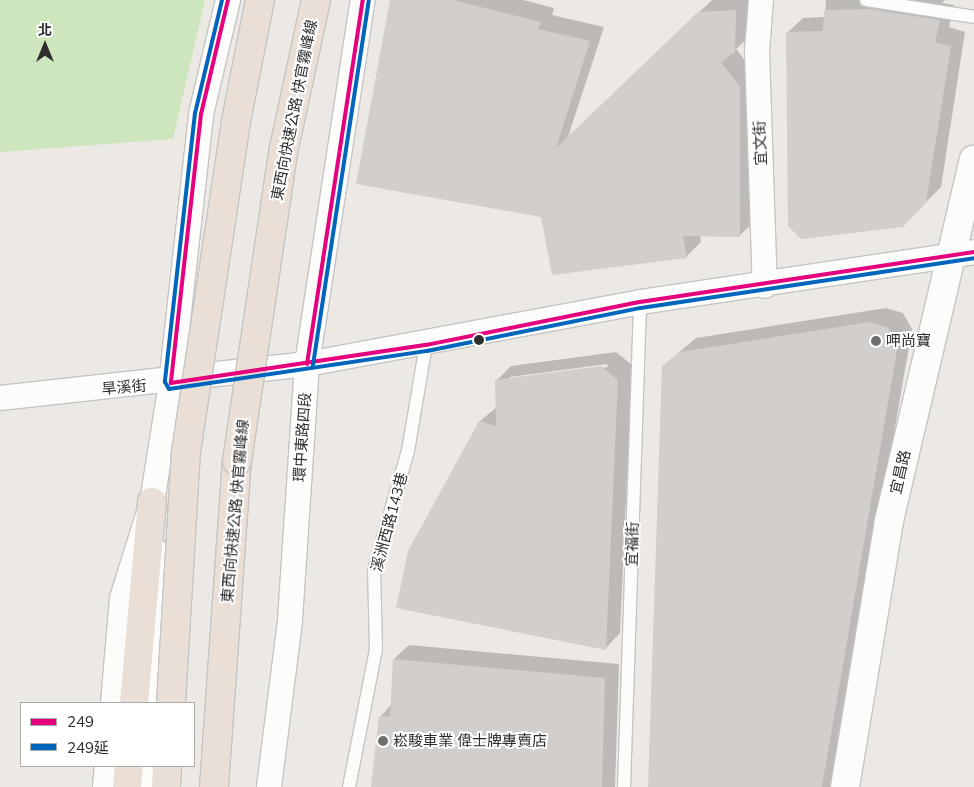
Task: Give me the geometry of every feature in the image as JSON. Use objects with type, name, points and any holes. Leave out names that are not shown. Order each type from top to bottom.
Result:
[{"type":"highway","points":[[171,702],[186,452],[236,121],[260,0]]},
{"type":"highway","name":"東西向快速公路 快官霧峰線","points":[[214,787],[237,461],[284,148],[316,0]]},
{"type":"highway","points":[[134,702],[152,502]]},
{"type":"highway","points":[[127,787],[129,767]]},
{"type":"highway","points":[[166,787],[167,767]]},
{"type":"street","points":[[113,702],[122,598],[152,502],[171,383],[201,114],[228,0]]},
{"type":"street","name":"環中東路四段","points":[[269,787],[290,620],[307,364],[363,0]]},
{"type":"street","name":"宜文街","points":[[761,0],[757,51],[765,286]]},
{"type":"street","name":"宜昌路","points":[[845,787],[889,521],[962,253],[974,160]]},
{"type":"street","name":"旱溪街","points":[[0,398],[171,383],[307,364],[426,345],[640,302],[765,286],[962,253]]},
{"type":"street","points":[[152,502],[162,620],[156,702]]},
{"type":"street","points":[[105,787],[107,767]]},
{"type":"street","points":[[149,787],[151,767]]},
{"type":"lane","points":[[866,0],[974,17]]},
{"type":"lane","name":"宜福街","points":[[624,787],[640,302]]},
{"type":"lane","name":"溪洲西路143巷","points":[[349,787],[376,650],[374,570],[408,451],[426,345]]},
{"type":"green space","points":[[0,0],[205,0],[173,139],[0,152]]},
{"type":"building","points":[[390,0],[453,0],[541,22],[538,29],[590,41],[556,148],[698,12],[736,10],[735,52],[721,62],[740,87],[740,237],[683,236],[687,258],[552,275],[541,217],[356,184]]},
{"type":"building","points":[[869,9],[940,20],[935,42],[951,46],[926,203],[903,227],[801,239],[788,226],[786,32],[823,31],[824,10]]},
{"type":"building","points":[[870,322],[888,328],[898,344],[822,787],[648,787],[662,366],[680,352]]},
{"type":"building","points":[[601,366],[618,380],[606,650],[396,608],[408,551],[479,421],[496,426],[495,380]]},
{"type":"building","points":[[393,659],[605,678],[602,787],[371,787],[379,716],[390,717]]},
{"type":"transit line","name":"249延","points":[[222,0],[195,113],[165,382],[169,389],[427,351],[641,308],[974,258]]},
{"type":"transit line","name":"249","points":[[228,0],[201,114],[171,383],[426,345],[640,302],[974,252]]},
{"type":"transit line","name":"249","points":[[307,364],[363,0]]},
{"type":"transit line","name":"249延","points":[[313,365],[369,1]]},
{"type":"place","name":"呷尚寶","points":[[876,341]]},
{"type":"place","name":"崧駿車業 偉士牌專賣店","points":[[383,741]]}]
